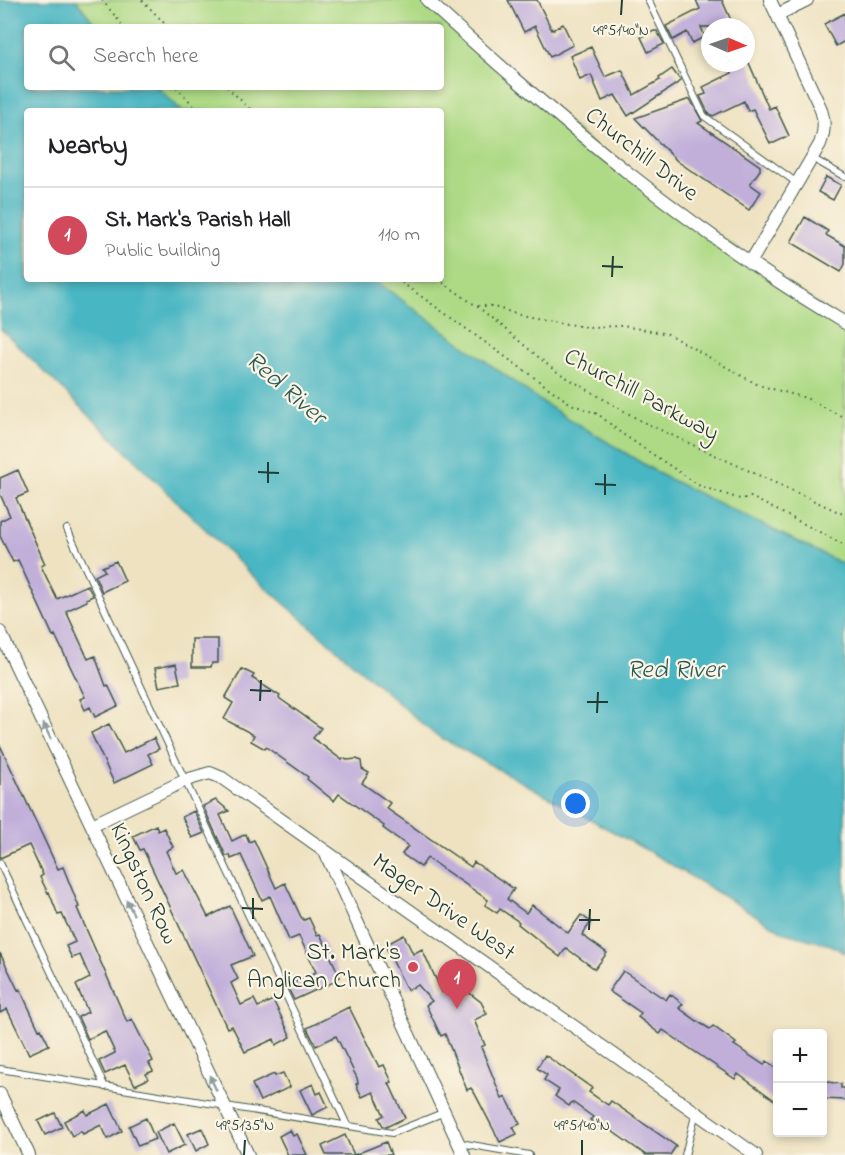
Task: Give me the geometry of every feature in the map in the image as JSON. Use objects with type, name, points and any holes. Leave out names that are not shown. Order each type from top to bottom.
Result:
[{"type":"street","name":"Churchill Drive","points":[[427,0],[506,72],[615,164],[750,263],[845,323]]},
{"type":"street","points":[[750,263],[824,135],[825,121],[770,0]]},
{"type":"street","points":[[777,15],[807,0]]},
{"type":"street","name":"Kingston Row","points":[[0,632],[248,1155]]},
{"type":"street","name":"Mager Drive West","points":[[92,825],[186,780],[210,773],[222,778],[756,1155]]},
{"type":"street","points":[[325,850],[462,1149]]},
{"type":"street","points":[[0,1094],[29,1155]]},
{"type":"lane","points":[[648,0],[704,116],[797,183]]},
{"type":"lane","points":[[812,158],[845,177]]},
{"type":"lane","points":[[67,529],[347,1125]]},
{"type":"lane","points":[[0,863],[105,1087]]},
{"type":"lane","points":[[0,1070],[392,1132],[445,1112]]},
{"type":"lane","points":[[685,1155],[696,1112]]},
{"type":"lane","points":[[462,1149],[529,1155]]},
{"type":"path","points":[[102,0],[122,24]]},
{"type":"path","points":[[142,0],[165,24]]},
{"type":"path","points":[[179,90],[197,108]]},
{"type":"path","points":[[230,90],[249,108]]},
{"type":"path","points":[[400,282],[571,404],[598,414],[621,433],[700,486],[740,499],[751,497],[845,545]]},
{"type":"path","name":"Churchill Parkway","points":[[442,282],[477,306],[554,370],[641,421],[845,515]]},
{"type":"path","points":[[477,306],[491,306],[520,315],[585,327],[623,326],[668,334],[758,385],[806,398],[845,417]]},
{"type":"green space","points":[[76,0],[427,0],[615,164],[845,323],[845,565],[663,476],[543,403],[377,282],[444,282],[444,108],[179,108],[160,90],[444,90],[444,24],[95,24]]},
{"type":"water","name":"Red River","points":[[0,0],[76,0],[95,24],[24,24],[24,90],[160,90],[179,108],[24,108],[24,282],[377,282],[543,403],[663,476],[845,565],[845,953],[831,945],[785,933],[650,852],[434,734],[256,579],[0,328]]},
{"type":"building","points":[[508,0],[537,0],[552,30],[563,24],[573,45],[550,57],[535,26],[524,32]]},
{"type":"building","points":[[696,0],[722,0],[730,18],[701,18],[701,39],[692,43],[687,32],[673,40],[666,26],[700,9]]},
{"type":"building","points":[[845,13],[845,41],[836,46],[824,24]]},
{"type":"building","points":[[657,31],[664,44],[648,52],[641,37]]},
{"type":"building","points":[[591,47],[605,77],[622,70],[634,95],[660,80],[659,78],[672,69],[681,81],[628,116],[615,95],[602,101],[591,75],[580,80],[570,56]]},
{"type":"building","points":[[753,72],[769,109],[775,106],[789,136],[770,143],[753,109],[748,111],[744,101],[713,116],[708,113],[700,96],[706,94],[703,87],[732,73]]},
{"type":"building","points":[[690,99],[702,121],[698,123],[760,166],[760,170],[750,184],[761,192],[749,210],[677,161],[635,118]]},
{"type":"building","points":[[826,177],[841,185],[833,200],[818,192]]},
{"type":"building","points":[[805,217],[828,231],[826,235],[845,246],[845,264],[841,272],[791,242]]},
{"type":"building","points":[[18,470],[28,493],[16,498],[45,564],[41,566],[57,599],[87,585],[93,596],[66,611],[88,659],[95,656],[106,686],[108,685],[118,706],[95,717],[90,707],[85,710],[80,699],[85,697],[55,635],[53,636],[18,560],[13,562],[0,536],[0,521],[10,516],[0,494],[0,478]]},
{"type":"building","points":[[116,561],[125,581],[102,592],[95,576],[105,571],[102,567]]},
{"type":"building","points":[[192,639],[218,639],[218,663],[212,663],[211,667],[192,667]]},
{"type":"building","points":[[176,664],[180,683],[159,687],[155,668]]},
{"type":"building","points":[[242,669],[254,675],[252,678],[280,696],[279,698],[321,728],[313,738],[342,760],[343,758],[361,761],[362,769],[369,773],[362,783],[390,803],[386,808],[471,867],[474,862],[514,889],[507,899],[526,913],[532,905],[568,933],[581,915],[591,922],[582,935],[607,953],[595,969],[566,948],[560,957],[518,924],[519,922],[500,909],[497,913],[485,905],[488,900],[427,858],[421,867],[402,854],[408,846],[383,828],[384,826],[339,794],[334,801],[307,779],[308,777],[266,747],[265,749],[251,741],[254,735],[224,719],[233,703],[225,698]]},
{"type":"building","points":[[109,724],[124,753],[154,738],[159,749],[148,754],[153,764],[114,783],[91,733]]},
{"type":"building","points":[[0,745],[58,869],[63,867],[79,907],[77,908],[127,1022],[132,1019],[153,1061],[149,1063],[153,1071],[146,1074],[148,1079],[135,1085],[125,1065],[105,1074],[99,1061],[115,1053],[105,1031],[88,1039],[78,1017],[88,1012],[76,985],[90,978],[80,955],[72,958],[66,946],[75,942],[62,914],[58,915],[40,877],[43,875],[29,845],[0,858]]},
{"type":"building","points":[[216,800],[229,811],[220,815],[232,841],[246,834],[249,842],[254,840],[276,888],[285,883],[301,917],[304,920],[309,918],[317,935],[320,934],[340,977],[335,979],[336,981],[294,1000],[287,986],[316,972],[299,936],[289,940],[270,896],[262,900],[241,855],[231,859],[230,855],[226,856],[203,806]]},
{"type":"building","points":[[194,811],[204,833],[192,838],[182,817]]},
{"type":"building","points":[[156,825],[158,831],[164,828],[173,847],[166,851],[176,873],[184,870],[208,917],[230,906],[253,956],[231,965],[238,979],[231,983],[241,1005],[254,999],[258,1007],[273,1000],[291,1037],[276,1045],[274,1039],[245,1052],[232,1026],[227,1028],[143,849],[140,850],[133,836]]},
{"type":"building","points":[[404,935],[413,954],[422,949],[442,992],[455,982],[481,1002],[487,1014],[474,1020],[485,1045],[481,1047],[502,1099],[506,1097],[520,1124],[513,1127],[517,1134],[500,1142],[475,1094],[471,1088],[467,1090],[445,1034],[441,1036],[426,1005],[432,1001],[418,985],[407,990],[385,945]]},
{"type":"building","points":[[0,953],[49,1045],[29,1054],[7,1009],[0,1013]]},
{"type":"building","points":[[623,971],[666,1000],[670,994],[683,1004],[679,1008],[700,1023],[710,1029],[713,1026],[736,1043],[734,1045],[764,1065],[767,1061],[773,1066],[773,1099],[738,1074],[735,1079],[663,1030],[660,1034],[638,1017],[641,1013],[609,991]]},
{"type":"building","points":[[349,1007],[379,1067],[384,1065],[392,1082],[389,1083],[405,1118],[386,1127],[379,1118],[384,1115],[373,1092],[362,1097],[356,1084],[358,1083],[357,1078],[336,1036],[316,1046],[307,1028]]},
{"type":"building","points":[[545,1055],[592,1088],[589,1092],[608,1105],[611,1101],[676,1146],[670,1155],[646,1155],[606,1127],[604,1130],[590,1120],[593,1117],[572,1102],[569,1106],[555,1096],[559,1090],[544,1080],[547,1075],[537,1068]]},
{"type":"building","points":[[283,1073],[290,1087],[260,1101],[252,1084],[274,1074],[275,1076]]},
{"type":"building","points":[[827,1082],[841,1084],[841,1088],[845,1088],[845,1100],[827,1099]]},
{"type":"building","points":[[313,1084],[317,1094],[321,1092],[328,1107],[312,1115],[300,1090]]},
{"type":"building","points":[[109,1104],[122,1131],[108,1139],[101,1125],[83,1134],[81,1131],[72,1136],[64,1121],[85,1110],[87,1115]]},
{"type":"building","points":[[55,1113],[62,1127],[45,1135],[38,1121]]},
{"type":"building","points":[[146,1118],[155,1139],[138,1146],[129,1126]]},
{"type":"building","points":[[174,1123],[185,1145],[166,1154],[156,1132]]},
{"type":"building","points":[[202,1128],[209,1144],[196,1151],[188,1134]]},
{"type":"building","points":[[290,1130],[293,1136],[297,1134],[307,1155],[288,1155],[279,1136]]},
{"type":"building","points":[[345,1135],[354,1155],[326,1155],[322,1146]]},
{"type":"building","points":[[386,1142],[391,1155],[354,1155]]},
{"type":"place","name":"St. Mark's Anglican Church","points":[[413,967]]},
{"type":"place","name":"St. Mark's Parish Hall","points":[[457,1009]]}]
